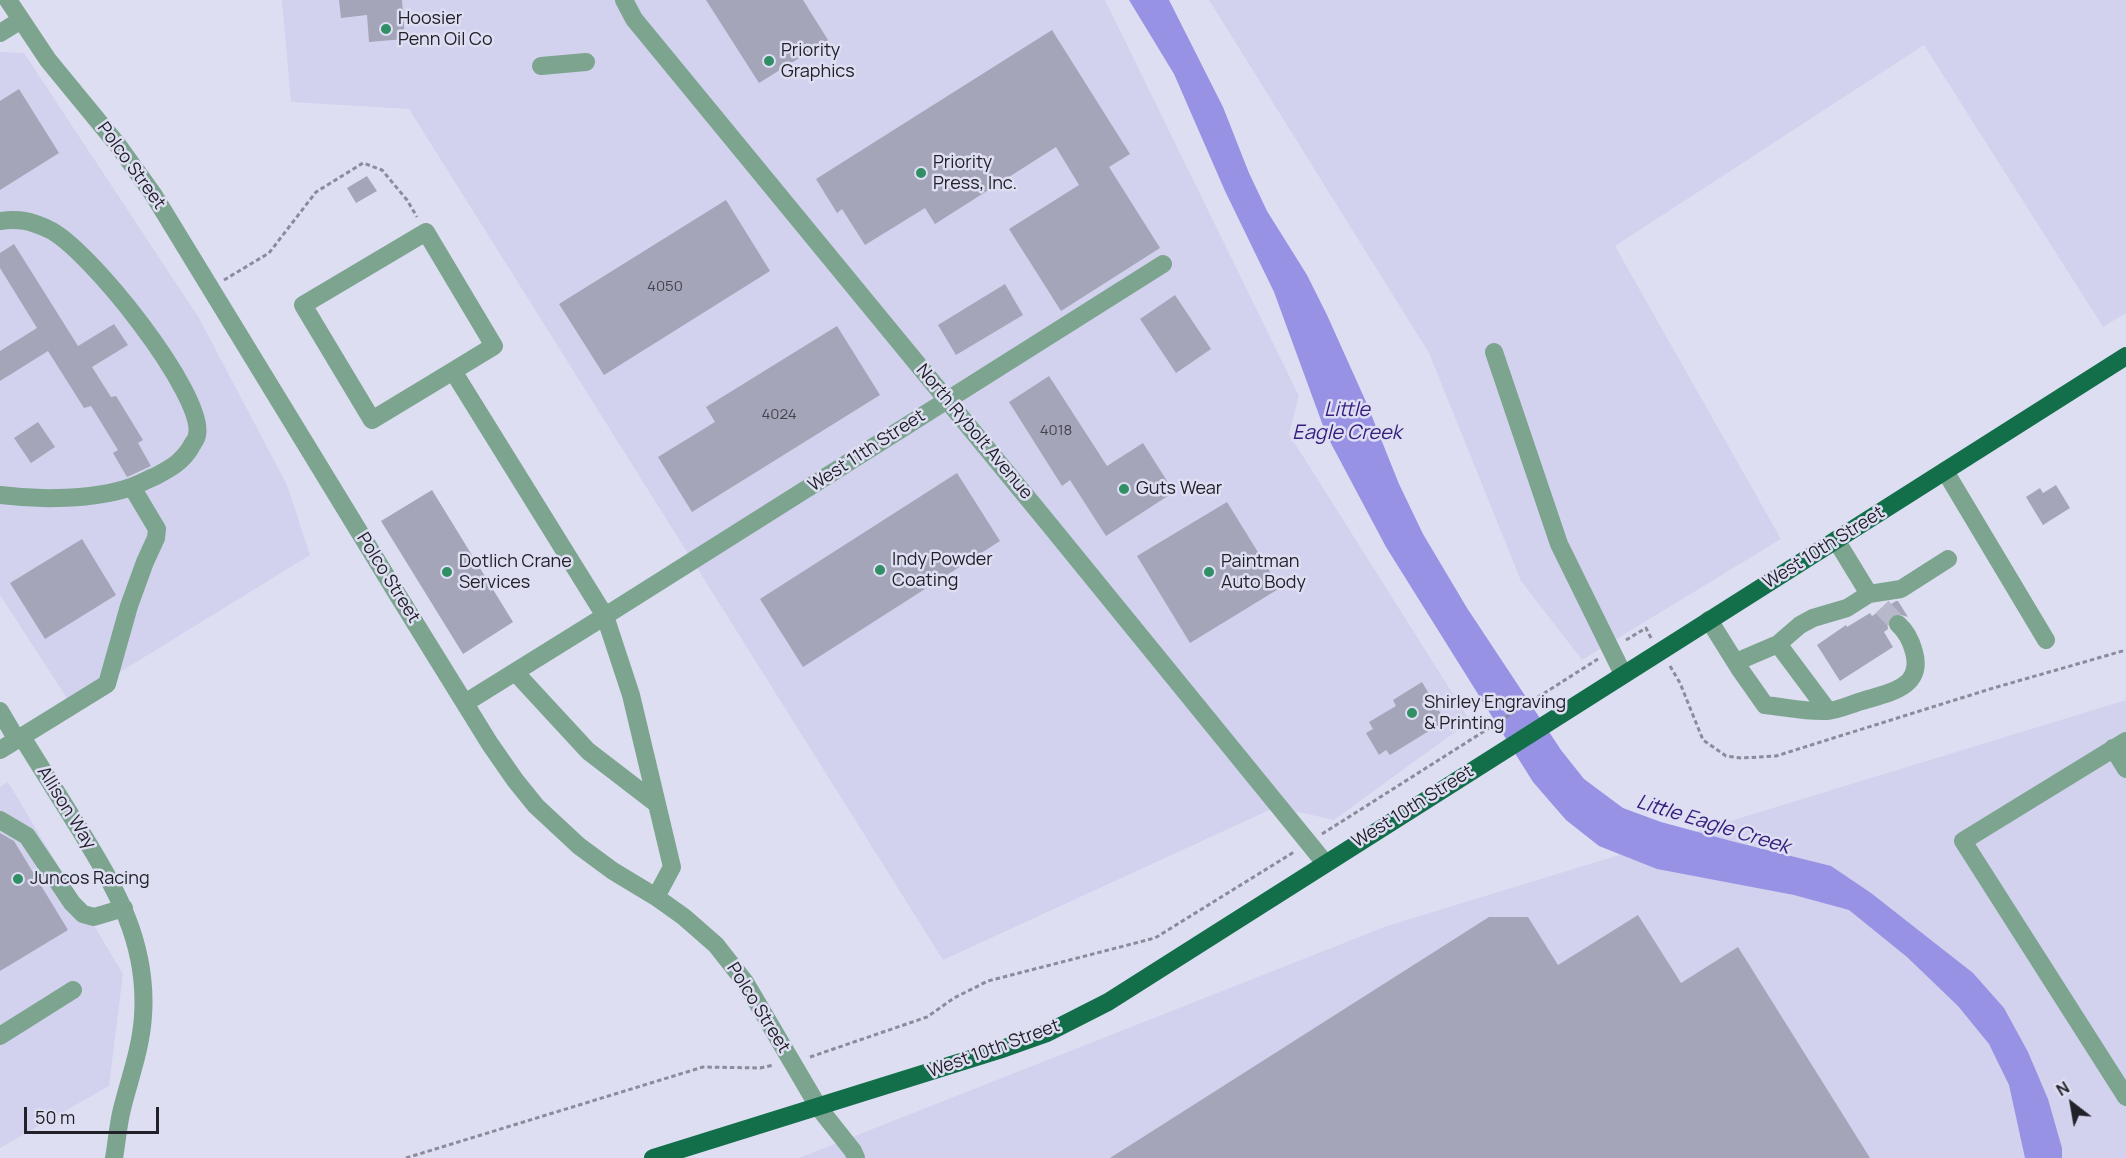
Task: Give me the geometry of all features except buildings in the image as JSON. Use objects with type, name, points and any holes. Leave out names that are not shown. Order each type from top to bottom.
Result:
[{"type":"main road","name":"West 10th Street","points":[[653,1158],[960,1064],[1047,1033],[1108,1002],[2126,356]]},
{"type":"street","name":"Polco Street","points":[[8,0],[48,60],[133,165],[499,759],[536,806],[566,835],[593,857],[656,897],[703,934],[726,958],[745,982],[819,1108],[856,1158]]},
{"type":"street","name":"North Rybolt Avenue","points":[[624,0],[634,19],[1325,863]]},
{"type":"street","points":[[0,33],[21,20]]},
{"type":"street","points":[[541,66],[586,62]]},
{"type":"street","points":[[0,221],[17,218],[50,229],[84,257],[140,321],[186,393],[196,415],[197,435],[186,455],[174,467],[132,487],[103,495],[26,498],[0,495]]},
{"type":"street","points":[[426,232],[494,346],[453,371],[372,420],[303,305],[426,232]]},
{"type":"street","name":"West 11th Street","points":[[465,703],[693,562],[1163,264]]},
{"type":"street","points":[[1494,352],[1559,544],[1623,674]]},
{"type":"street","points":[[453,371],[605,616],[631,695],[672,867],[656,897]]},
{"type":"street","points":[[1945,471],[2046,640]]},
{"type":"street","points":[[0,750],[107,684],[129,606],[156,538],[157,529],[132,487]]},
{"type":"street","points":[[1836,540],[1876,601]]},
{"type":"street","points":[[1736,662],[1778,644],[1800,625],[1823,614],[1876,601],[1901,589],[1948,559]]},
{"type":"street","points":[[1709,620],[1766,705],[1828,711],[1899,689],[1913,677],[1917,668],[1915,654],[1910,638],[1898,624]]},
{"type":"street","points":[[1778,644],[1828,711]]},
{"type":"street","points":[[515,672],[588,751],[657,804]]},
{"type":"street","name":"Allison Way","points":[[0,711],[20,738],[106,872],[124,908],[141,967],[143,1014],[137,1057],[122,1108],[114,1158]]},
{"type":"street","points":[[2126,769],[2120,744],[1963,841],[2126,1097]]},
{"type":"street","points":[[0,820],[27,836],[72,903],[83,914],[94,917],[124,908]]},
{"type":"street","points":[[0,1036],[73,990]]},
{"type":"path","points":[[210,288],[269,253],[316,192],[363,163],[382,170],[407,200],[426,232]]},
{"type":"path","points":[[406,1158],[703,1067],[760,1068],[820,1055],[927,1017],[954,998],[988,981],[1155,938],[1582,670]]},
{"type":"shaded area","points":[[282,0],[1105,0],[1299,396],[1289,434],[1470,721],[1334,820],[1276,807],[943,960],[409,109],[291,102]]},
{"type":"shaded area","points":[[1209,0],[2126,0],[2126,313],[2103,327],[1924,45],[1615,246],[1781,539],[1582,660],[1521,581],[1429,353]]},
{"type":"shaded area","points":[[0,52],[24,53],[199,318],[287,485],[310,555],[70,703],[0,595]]},
{"type":"shaded area","points":[[2126,700],[2126,1158],[799,1158],[1387,926]]},
{"type":"shaded area","points":[[8,782],[123,974],[109,1086],[0,1148],[0,787]]},
{"type":"water","name":"Little Eagle Creek","points":[[1129,0],[1169,0],[1223,107],[1267,211],[1307,275],[1327,315],[1367,404],[1399,484],[1423,534],[1467,608],[1561,750],[1584,779],[1623,808],[1661,822],[1831,866],[1871,893],[1973,973],[2004,1008],[2028,1052],[2048,1099],[2062,1148],[2062,1158],[2025,1158],[2009,1085],[1989,1044],[1958,1006],[1907,957],[1849,910],[1794,895],[1657,869],[1599,846],[1566,820],[1533,782],[1386,547],[1326,434],[1274,292],[1225,191],[1174,74]]},
{"type":"tunnel","points":[[1882,607],[1898,624]]},
{"type":"place","name":"Hoosier Penn Oil Co","points":[[386,29]]},
{"type":"place","name":"Priority Graphics","points":[[769,61]]},
{"type":"place","name":"Priority Press, Inc.","points":[[921,173]]},
{"type":"place","name":"Guts Wear","points":[[1124,489]]},
{"type":"place","name":"Indy Powder Coating","points":[[880,570]]},
{"type":"place","name":"Dotlich Crane Services","points":[[447,572]]},
{"type":"place","name":"Paintman Auto Body","points":[[1209,572]]},
{"type":"place","name":"Shirley Engraving & Printing","points":[[1412,713]]},
{"type":"place","name":"Juncos Racing","points":[[18,879]]}]
